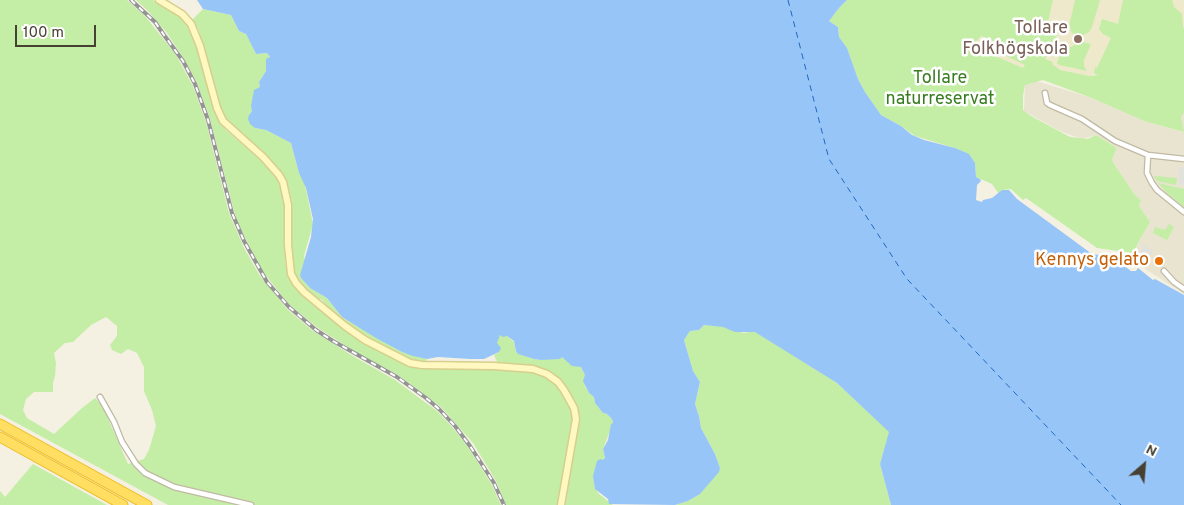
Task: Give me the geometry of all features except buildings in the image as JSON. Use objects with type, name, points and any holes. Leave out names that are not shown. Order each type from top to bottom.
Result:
[{"type":"highway","points":[[0,424],[147,505]]},
{"type":"highway","points":[[0,437],[123,505]]},
{"type":"street","points":[[159,0],[182,14],[191,24],[200,46],[217,108],[223,121],[263,157],[282,182],[288,205],[288,260],[291,274],[296,284],[304,292],[351,331],[410,363],[533,369],[547,374],[558,382],[574,408],[576,419],[561,505]]},
{"type":"street","points":[[1045,92],[1047,103],[1082,119],[1115,141],[1148,155],[1184,159]]},
{"type":"street","points":[[1148,155],[1147,173],[1152,183],[1157,190],[1184,212]]},
{"type":"street","points":[[1164,271],[1184,289]]},
{"type":"street","points":[[100,396],[122,442],[136,464],[145,473],[174,487],[251,505]]},
{"type":"shaded area","name":"Tollare Folkhögskola","points":[[1053,0],[1184,0],[1184,53],[1090,76],[1060,70],[1027,70],[972,46],[980,36],[1002,45],[1046,28]]},
{"type":"shaded area","points":[[1036,81],[1092,98],[1144,121],[1183,132],[1181,117],[1184,113],[1184,294],[1130,259],[1150,222],[1139,206],[1141,200],[1135,195],[1114,164],[1112,159],[1117,148],[1096,135],[1082,139],[1060,131],[1024,111],[1025,85]]},
{"type":"shaded area","points":[[1179,167],[1184,167],[1184,185],[1178,184]]},
{"type":"shaded area","points":[[1144,245],[1153,250],[1147,261],[1137,256]]},
{"type":"green space","points":[[0,0],[127,0],[145,16],[176,55],[193,86],[206,122],[229,213],[244,248],[260,276],[288,310],[313,331],[395,380],[437,411],[468,447],[492,485],[501,505],[168,505],[0,414]],"holes":[[[106,317],[117,326],[117,336],[110,345],[112,350],[121,354],[128,349],[137,353],[144,367],[144,391],[156,426],[149,450],[144,459],[128,464],[102,405],[95,398],[54,434],[27,418],[23,410],[26,399],[34,392],[53,392],[56,363],[54,353],[65,343],[73,342],[91,325]]]},
{"type":"green space","points":[[136,0],[153,0],[184,19],[194,38],[213,107],[220,121],[226,130],[270,168],[277,179],[285,206],[285,264],[289,278],[296,289],[340,327],[397,361],[423,369],[527,370],[540,374],[550,380],[561,391],[574,419],[558,505],[506,505],[496,481],[473,443],[441,407],[398,375],[357,353],[318,328],[290,305],[279,292],[263,272],[239,226],[210,119],[197,83],[167,33]]},
{"type":"green space","name":"Tollare naturreservat","points":[[847,0],[1053,0],[1048,22],[1063,23],[1045,59],[1053,62],[1052,64],[1060,70],[1090,76],[1098,75],[1094,73],[1095,67],[1097,68],[1111,38],[1103,34],[1099,29],[1102,19],[1118,24],[1123,0],[1172,0],[1174,7],[1182,14],[1184,28],[1184,113],[1181,117],[1184,132],[1144,121],[1092,98],[1043,80],[1025,85],[1023,96],[1023,110],[1031,116],[1070,137],[1088,139],[1096,135],[1117,148],[1112,159],[1114,164],[1135,195],[1141,200],[1139,206],[1150,222],[1132,254],[1097,248],[1026,198],[1023,200],[1011,189],[1002,190],[999,194],[992,184],[976,177],[975,163],[969,155],[955,148],[915,136],[881,115],[858,79],[847,48],[839,37],[838,27],[829,21]],"holes":[[[981,36],[1002,45],[1002,54],[1025,65],[1023,68],[972,46]]]},
{"type":"green space","points":[[1075,0],[1100,0],[1092,27],[1089,32],[1083,35],[1072,33],[1069,26]]},
{"type":"green space","points":[[203,9],[231,15],[239,31],[246,34],[256,54],[267,53],[270,57],[266,60],[266,71],[259,82],[260,87],[249,115],[255,128],[266,130],[291,143],[299,173],[304,180],[313,224],[304,256],[305,261],[300,275],[301,278],[310,288],[327,298],[342,317],[402,352],[427,359],[425,363],[413,361],[365,337],[335,315],[322,300],[310,294],[297,280],[291,259],[292,202],[289,190],[284,178],[222,116],[199,31],[193,19]]},
{"type":"green space","points":[[1082,42],[1091,44],[1084,60],[1084,66],[1087,71],[1057,63],[1062,50]]},
{"type":"green space","points":[[1154,176],[1177,178],[1176,185],[1157,181]]},
{"type":"green space","points":[[1158,183],[1184,189],[1184,207],[1167,193]]},
{"type":"green space","points":[[1169,224],[1174,227],[1167,240],[1153,233],[1155,227],[1165,230]]},
{"type":"green space","points":[[704,325],[719,326],[744,333],[755,331],[837,383],[890,432],[880,464],[891,505],[675,505],[688,501],[700,494],[720,468],[701,428],[695,404],[700,382],[693,371],[684,340],[690,331],[699,330]]},
{"type":"green space","points":[[500,334],[507,336],[514,342],[516,351],[519,354],[541,360],[562,356],[569,363],[581,367],[585,375],[585,386],[589,393],[594,397],[595,403],[603,413],[612,419],[613,423],[603,449],[605,458],[594,484],[598,493],[613,505],[564,505],[580,419],[578,407],[562,382],[551,373],[537,367],[522,364],[498,364],[494,355],[499,352],[496,343]]},
{"type":"green space","points":[[33,464],[107,505],[0,505],[0,491],[5,497]]},
{"type":"water","points":[[197,0],[847,0],[829,21],[838,27],[839,37],[847,48],[858,79],[865,92],[881,115],[901,126],[912,135],[969,154],[975,163],[976,177],[981,181],[977,185],[976,200],[982,202],[992,198],[1002,190],[1009,190],[1017,199],[1092,254],[1129,259],[1126,264],[1127,268],[1131,271],[1136,271],[1138,268],[1153,280],[1155,279],[1184,295],[1184,505],[891,505],[880,464],[889,432],[837,383],[755,332],[735,332],[723,327],[704,325],[699,330],[690,331],[684,340],[693,371],[700,382],[695,404],[701,428],[715,454],[720,468],[719,472],[700,494],[688,501],[675,505],[609,504],[608,499],[595,489],[593,476],[597,461],[605,458],[603,449],[608,440],[611,424],[613,423],[612,419],[603,413],[595,403],[594,397],[589,393],[583,381],[585,375],[581,367],[572,366],[562,357],[560,359],[541,360],[518,354],[514,341],[507,336],[503,337],[500,335],[497,343],[501,348],[499,352],[484,359],[438,357],[427,359],[413,356],[376,338],[342,317],[327,298],[310,288],[301,278],[300,275],[311,237],[313,219],[306,188],[299,173],[291,143],[266,130],[255,128],[248,119],[252,111],[254,90],[260,87],[259,82],[266,71],[266,59],[270,57],[267,53],[256,54],[246,34],[239,31],[231,15],[203,9]]},
{"type":"ferry route","points":[[788,0],[829,159],[907,279],[1121,505]]},
{"type":"railway","points":[[131,0],[155,22],[183,61],[195,84],[208,120],[232,213],[244,241],[267,282],[289,307],[316,330],[397,377],[439,409],[470,446],[494,483],[504,505]]},
{"type":"place","name":"Tollare Folkhögskola","points":[[1078,39]]},
{"type":"place","name":"Kennys gelato","points":[[1159,261]]}]
